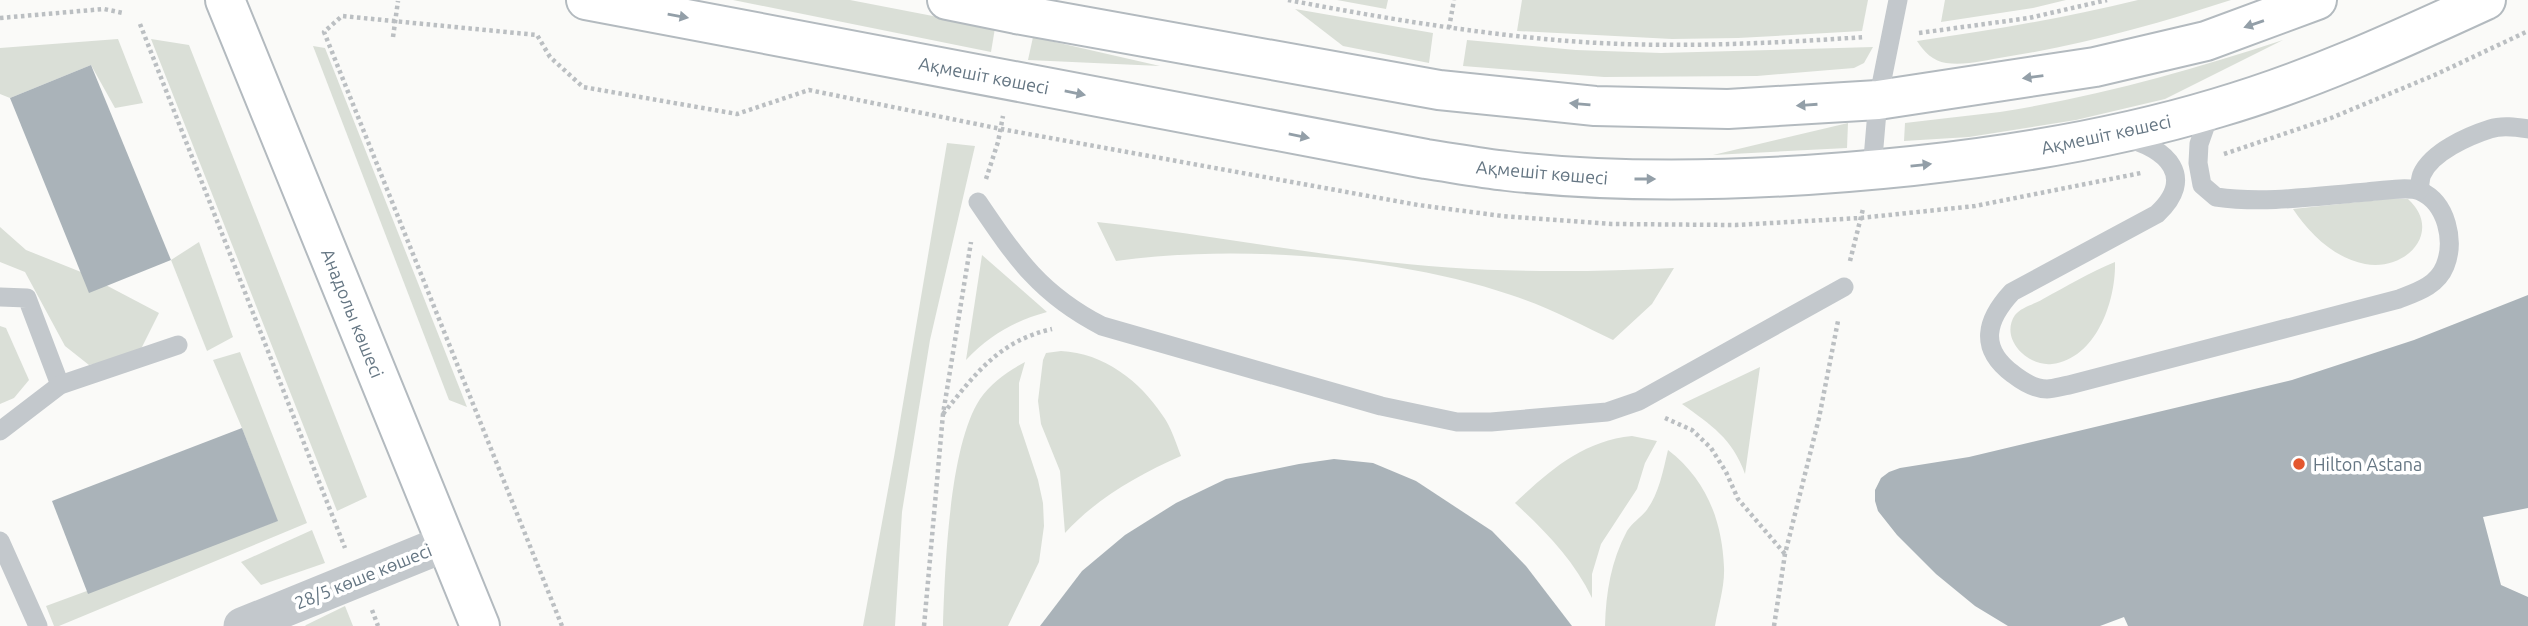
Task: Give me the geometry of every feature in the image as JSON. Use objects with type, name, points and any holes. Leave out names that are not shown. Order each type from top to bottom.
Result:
[{"type":"street","name":"Анадолы көшесі","points":[[225,0],[480,626]]},
{"type":"street","name":"Ақмешіт көшесі","points":[[586,0],[1312,139],[1507,171],[1625,178],[1705,179],[1797,177],[1988,158],[2114,136],[2219,108],[2372,51],[2486,0]]},
{"type":"street","points":[[947,0],[1017,7],[1439,90],[1595,106],[1728,109],[1878,100],[2095,68],[2206,41],[2317,0]]},
{"type":"street","name":"28/5 көше көшесі","points":[[242,626],[446,543]]},
{"type":"lane","points":[[1872,170],[1878,100],[1898,0]]},
{"type":"lane","points":[[2114,136],[2138,141],[2161,152],[2173,166],[2175,185],[2170,202],[2157,214],[2012,292],[1996,310],[1989,331],[1991,349],[2003,367],[2031,385],[2046,389],[2069,384],[2419,292],[2437,281],[2445,266],[2450,246],[2447,224],[2438,205],[2419,190],[2235,200],[2216,197],[2202,185],[2198,163],[2199,144],[2205,127],[2219,108]]},
{"type":"lane","points":[[2419,190],[2422,174],[2435,158],[2461,142],[2492,128],[2513,126],[2528,129]]},
{"type":"lane","points":[[978,202],[1040,285],[1074,312],[1102,326],[1381,406],[1457,422],[1491,422],[1607,412],[1639,401],[1844,287]]},
{"type":"lane","points":[[0,297],[27,298],[60,385]]},
{"type":"lane","points":[[0,431],[60,385],[178,345]]},
{"type":"lane","points":[[0,541],[38,626]]},
{"type":"path","points":[[1288,0],[1449,28],[1633,45],[1719,45],[1890,36],[2029,18],[2107,0]]},
{"type":"path","points":[[1449,28],[1454,0]]},
{"type":"path","points":[[393,37],[398,1]]},
{"type":"path","points":[[0,18],[104,9],[123,13]]},
{"type":"path","points":[[562,626],[324,32],[342,16],[537,35],[550,57],[583,87],[737,114],[809,90],[1001,129]]},
{"type":"path","points":[[140,24],[328,508],[378,626]]},
{"type":"path","points":[[2198,163],[2331,118],[2528,32]]},
{"type":"path","points":[[924,626],[943,414],[978,202],[1001,129],[1008,80]]},
{"type":"path","points":[[1774,626],[1785,554],[1819,418],[1844,287],[1872,170]]},
{"type":"shaded area","points":[[733,0],[850,0],[995,28],[991,52]]},
{"type":"shaded area","points":[[1337,0],[1388,0],[1386,9]]},
{"type":"shaded area","points":[[1522,0],[1868,0],[1862,31],[1672,39],[1517,31]]},
{"type":"shaded area","points":[[1945,0],[2066,0],[2033,8],[1941,22]]},
{"type":"shaded area","points":[[2138,0],[2231,0],[2091,40],[1975,62],[1941,62],[1929,55],[1917,41],[2028,23]]},
{"type":"shaded area","points":[[1295,9],[1433,33],[1429,63],[1343,46]]},
{"type":"shaded area","points":[[1033,37],[1160,66],[1028,60]]},
{"type":"shaded area","points":[[118,39],[143,103],[115,108],[91,65],[10,98],[0,94],[0,48]]},
{"type":"shaded area","points":[[151,39],[189,45],[367,497],[337,511]]},
{"type":"shaded area","points":[[1467,40],[1576,50],[1661,53],[1873,47],[1864,63],[1854,68],[1757,76],[1604,77],[1463,66]]},
{"type":"shaded area","points":[[2283,40],[2165,99],[2076,120],[1969,137],[1904,141],[1905,123],[2000,112],[2072,99],[2179,72]]},
{"type":"shaded area","points":[[313,46],[325,48],[467,407],[449,400]]},
{"type":"shaded area","points":[[1848,123],[1847,148],[1713,155]]},
{"type":"shaded area","points":[[947,143],[975,146],[930,340],[902,512],[895,626],[863,626],[894,457]]},
{"type":"shaded area","points":[[2408,199],[2418,212],[2422,224],[2421,236],[2406,256],[2380,265],[2354,261],[2333,251],[2315,236],[2293,209]]},
{"type":"shaded area","points":[[1097,222],[1337,256],[1446,267],[1561,271],[1674,268],[1652,304],[1613,340],[1511,295],[1418,271],[1315,257],[1263,254],[1162,256],[1116,261]]},
{"type":"shaded area","points":[[0,227],[26,250],[81,272],[159,313],[138,355],[89,365],[65,346],[25,272],[0,262]]},
{"type":"shaded area","points":[[199,242],[233,337],[207,351],[171,260]]},
{"type":"shaded area","points":[[982,255],[1047,312],[1003,330],[966,360]]},
{"type":"shaded area","points":[[2115,262],[2112,293],[2101,325],[2081,351],[2068,359],[2043,364],[2018,350],[2013,342],[2011,324],[2018,312]]},
{"type":"shaded area","points":[[0,326],[6,328],[29,380],[14,398],[0,404]]},
{"type":"shaded area","points":[[1061,351],[1092,357],[1120,371],[1132,381],[1154,403],[1166,420],[1181,456],[1119,488],[1077,520],[1065,533],[1060,471],[1041,424],[1038,401],[1046,353]]},
{"type":"shaded area","points":[[240,352],[307,523],[54,626],[46,606],[277,521],[213,360]]},
{"type":"shaded area","points":[[1025,362],[1019,383],[1019,423],[1043,503],[1044,526],[1039,562],[1008,626],[943,626],[951,508],[961,446],[980,399],[1000,378]]},
{"type":"shaded area","points":[[1760,367],[1745,474],[1727,442],[1682,404]]},
{"type":"shaded area","points":[[1632,436],[1657,441],[1645,463],[1637,489],[1601,544],[1592,574],[1592,598],[1568,559],[1515,503],[1568,459],[1598,444]]},
{"type":"shaded area","points":[[1668,450],[1681,461],[1702,487],[1720,533],[1724,574],[1715,626],[1605,626],[1613,565],[1627,531],[1646,511],[1654,497]]},
{"type":"shaded area","points":[[312,530],[325,563],[261,585],[241,562]]},
{"type":"shaded area","points":[[345,606],[353,626],[305,626],[306,625]]},
{"type":"building","points":[[91,65],[171,260],[89,293],[10,98]]},
{"type":"building","points":[[2528,295],[2528,508],[2483,517],[2501,585],[2528,597],[2528,626],[2128,626],[2124,617],[2100,626],[2008,626],[1975,606],[1936,574],[1897,535],[1878,511],[1875,490],[1881,478],[1900,468],[1969,457],[2292,380],[2414,340]]},
{"type":"building","points":[[242,428],[278,521],[88,594],[52,501]]},
{"type":"building","points":[[1334,459],[1373,463],[1416,481],[1492,531],[1526,566],[1572,626],[1040,626],[1082,571],[1125,535],[1176,503],[1226,479]]},
{"type":"place","name":"Hilton Astana","points":[[2299,464]]}]
